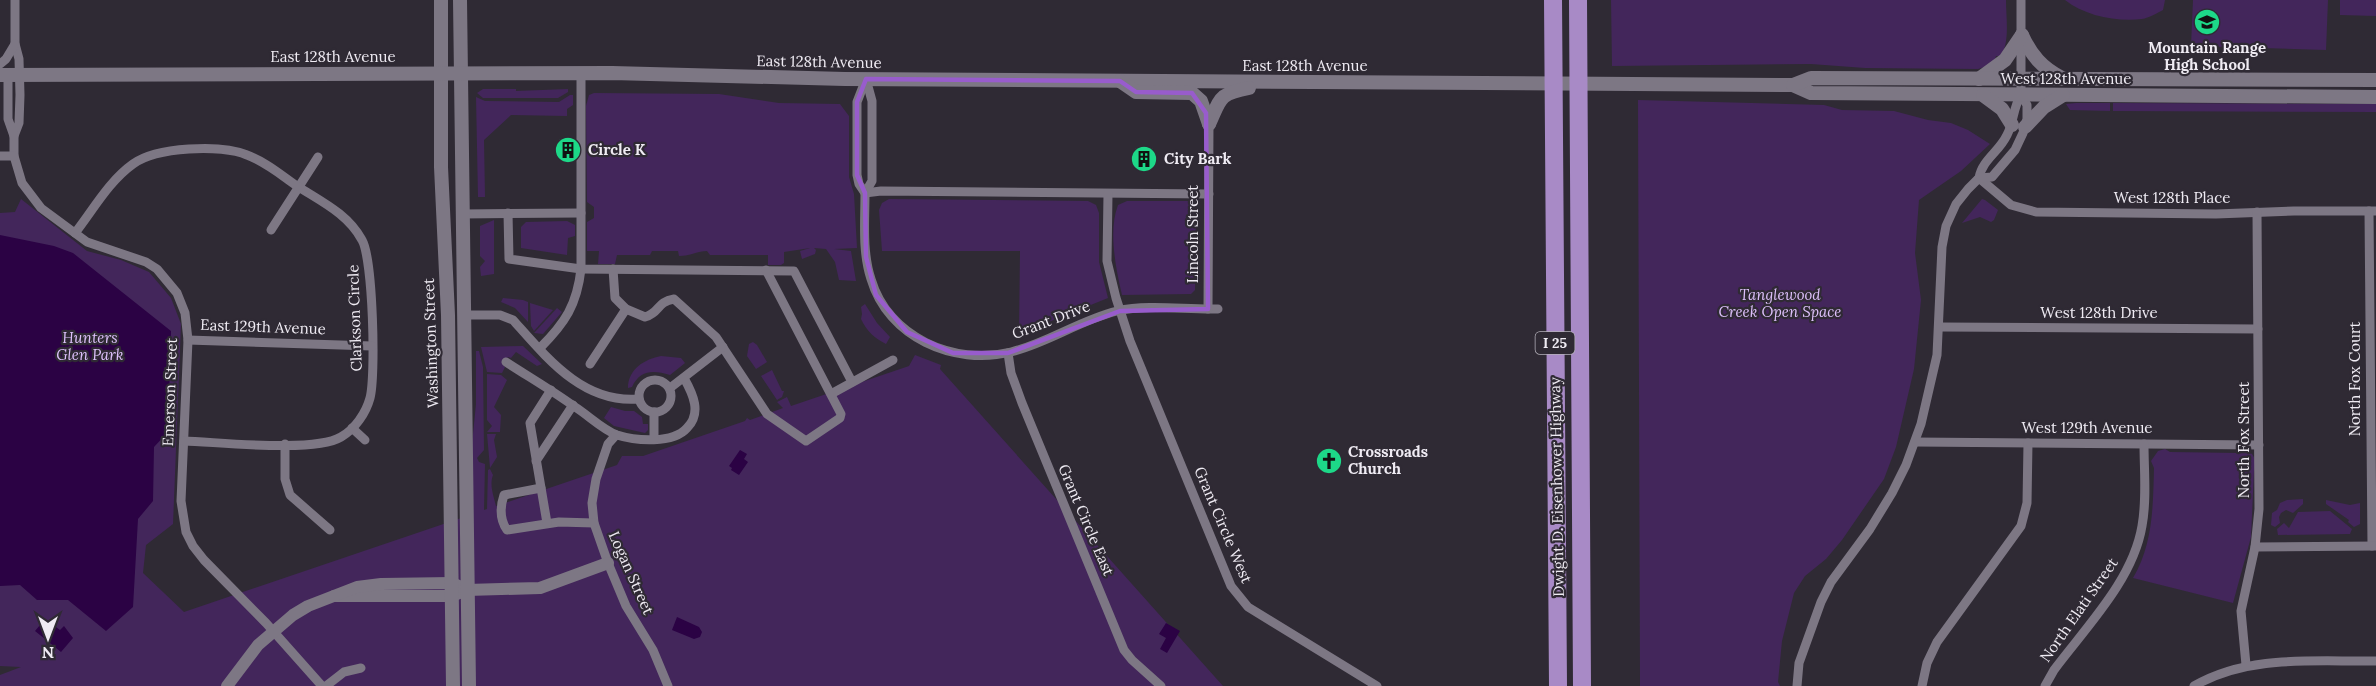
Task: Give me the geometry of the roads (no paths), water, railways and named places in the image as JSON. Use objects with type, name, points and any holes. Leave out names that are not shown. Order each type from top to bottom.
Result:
[{"type":"highway","name":"Dwight D. Eisenhower Highway","points":[[1553,0],[1558,686]]},
{"type":"highway","points":[[1568,0],[1572,686]]},
{"type":"highway","points":[[1578,0],[1582,686]]},
{"type":"highway","name":"I 25","points":[[1589,0],[1593,686]]},
{"type":"main road","name":"Washington Street","points":[[441,0],[441,184],[448,315],[453,686]]},
{"type":"main road","points":[[460,0],[469,686]]},
{"type":"main road","points":[[1979,79],[2005,60],[2022,35],[2037,61],[2047,70],[2066,80]]},
{"type":"main road","name":"East 128th Avenue","points":[[7,72],[581,73],[866,79],[1638,84]]},
{"type":"main road","name":"West 128th Avenue","points":[[1793,86],[1811,78],[2376,80]]},
{"type":"main road","points":[[1120,81],[1136,92],[1192,93],[1201,101],[1209,124]]},
{"type":"main road","points":[[1209,124],[1216,105],[1224,95],[1280,82]]},
{"type":"main road","name":"West 128th Avenue","points":[[1638,84],[1793,86],[1811,93],[2376,97]]},
{"type":"main road","points":[[1983,94],[2018,126],[2063,95]]},
{"type":"main road","points":[[448,315],[464,315]]},
{"type":"street","name":"Emerson Street","points":[[15,0],[15,44],[19,59],[7,72],[20,114],[14,136],[14,156],[22,183],[33,199],[94,246],[141,259],[157,269],[172,285],[183,306],[188,340],[181,501],[186,532],[204,560],[324,686]]},
{"type":"street","points":[[1979,178],[1992,177],[2018,144],[2015,104],[2021,95],[2021,0]]},
{"type":"street","points":[[7,72],[6,59],[15,44]]},
{"type":"street","points":[[540,348],[567,316],[577,295],[581,269],[581,73]]},
{"type":"street","name":"Grant Drive","points":[[865,193],[858,184],[857,175],[857,112],[866,79]]},
{"type":"street","name":"Grant Drive","points":[[866,79],[872,101],[872,181],[865,193],[868,268],[876,295],[889,314],[916,338],[938,349],[953,353],[1008,353],[1033,346],[1120,311],[1139,308],[1213,309]]},
{"type":"street","name":"Lincoln Street","points":[[1209,124],[1213,309]]},
{"type":"street","points":[[1797,686],[1799,663],[1821,602],[1831,582],[1870,529],[1892,493],[1915,442],[1934,374],[1940,327],[1944,233],[1956,204],[1979,178],[1981,166],[2018,126]]},
{"type":"street","name":"Clarkson Circle","points":[[75,233],[123,172],[149,155],[165,151],[237,151],[263,162],[345,217],[365,245],[370,271],[371,394],[363,413],[352,428],[339,438],[325,443],[184,441]]},
{"type":"street","points":[[0,156],[14,156]]},
{"type":"street","points":[[271,230],[318,157]]},
{"type":"street","name":"West 128th Place","points":[[1979,178],[2004,200],[2020,208],[2036,212],[2216,214],[2372,211]]},
{"type":"street","points":[[865,193],[881,191],[1209,194]]},
{"type":"street","name":"Grant Circle West","points":[[1108,194],[1108,267],[1120,311],[1231,586],[1248,607],[1377,686]]},
{"type":"street","name":"North Fox Court","points":[[2372,211],[2374,546]]},
{"type":"street","name":"North Fox Street","points":[[2246,665],[2241,611],[2255,547],[2259,509],[2257,212]]},
{"type":"street","points":[[508,213],[509,259],[581,269],[794,271],[852,382]]},
{"type":"street","points":[[462,214],[581,213]]},
{"type":"street","points":[[613,269],[615,298],[626,309],[645,317],[652,315],[664,301],[674,299],[716,337],[767,414],[806,441],[840,418],[841,414],[766,270]]},
{"type":"street","points":[[590,364],[626,309]]},
{"type":"street","points":[[464,315],[506,316],[513,320],[563,373],[592,392],[607,398],[639,399]]},
{"type":"street","name":"West 128th Drive","points":[[1940,327],[2258,329]]},
{"type":"street","name":"East 129th Avenue","points":[[188,340],[372,346]]},
{"type":"street","points":[[670,388],[723,347]]},
{"type":"street","name":"Grant Circle East","points":[[1008,353],[1011,374],[1022,403],[1124,650],[1161,686]]},
{"type":"street","points":[[831,394],[893,360]]},
{"type":"street","points":[[506,362],[616,435],[654,439],[676,436],[686,430],[692,422],[696,410],[694,399],[684,378]]},
{"type":"street","points":[[650,380],[663,382],[670,388],[670,403],[663,410],[654,412],[642,407],[639,399],[642,386],[650,380]]},
{"type":"street","points":[[547,523],[530,423],[551,390]]},
{"type":"street","points":[[536,461],[573,405]]},
{"type":"street","points":[[654,412],[654,439]]},
{"type":"street","points":[[352,428],[365,440]]},
{"type":"street","name":"Logan Street","points":[[616,435],[608,444],[596,479],[592,503],[594,523],[630,615],[653,650],[668,686]]},
{"type":"street","name":"West 129th Avenue","points":[[1915,442],[2259,445]]},
{"type":"street","points":[[1922,686],[1927,663],[1937,642],[2021,526],[2027,502],[2028,443]]},
{"type":"street","points":[[285,444],[285,479],[290,495],[330,530]]},
{"type":"street","name":"North Elati Street","points":[[2045,686],[2054,670],[2122,579],[2133,557],[2144,510],[2144,444]]},
{"type":"street","points":[[541,488],[504,495],[502,523],[507,530],[547,523],[594,523]]},
{"type":"street","points":[[2255,547],[2374,546]]},
{"type":"street","points":[[227,686],[258,645],[273,631],[308,606],[349,589],[367,585],[452,590],[540,588],[608,563]]},
{"type":"street","points":[[2194,686],[2217,674],[2246,665],[2275,662],[2376,662]]},
{"type":"street","points":[[324,686],[344,672],[362,668]]},
{"type":"place","name":"Mountain Range High School","points":[[2207,22]]},
{"type":"place","name":"Circle K","points":[[568,150]]},
{"type":"place","name":"City Bark","points":[[1144,159]]},
{"type":"place","name":"Crossroads Church","points":[[1329,461]]},
{"type":"park label","name":"Tanglewood Creek Open Space","points":[[1780,304]]},
{"type":"park label","name":"Hunters Glen Park","points":[[90,346]]}]
